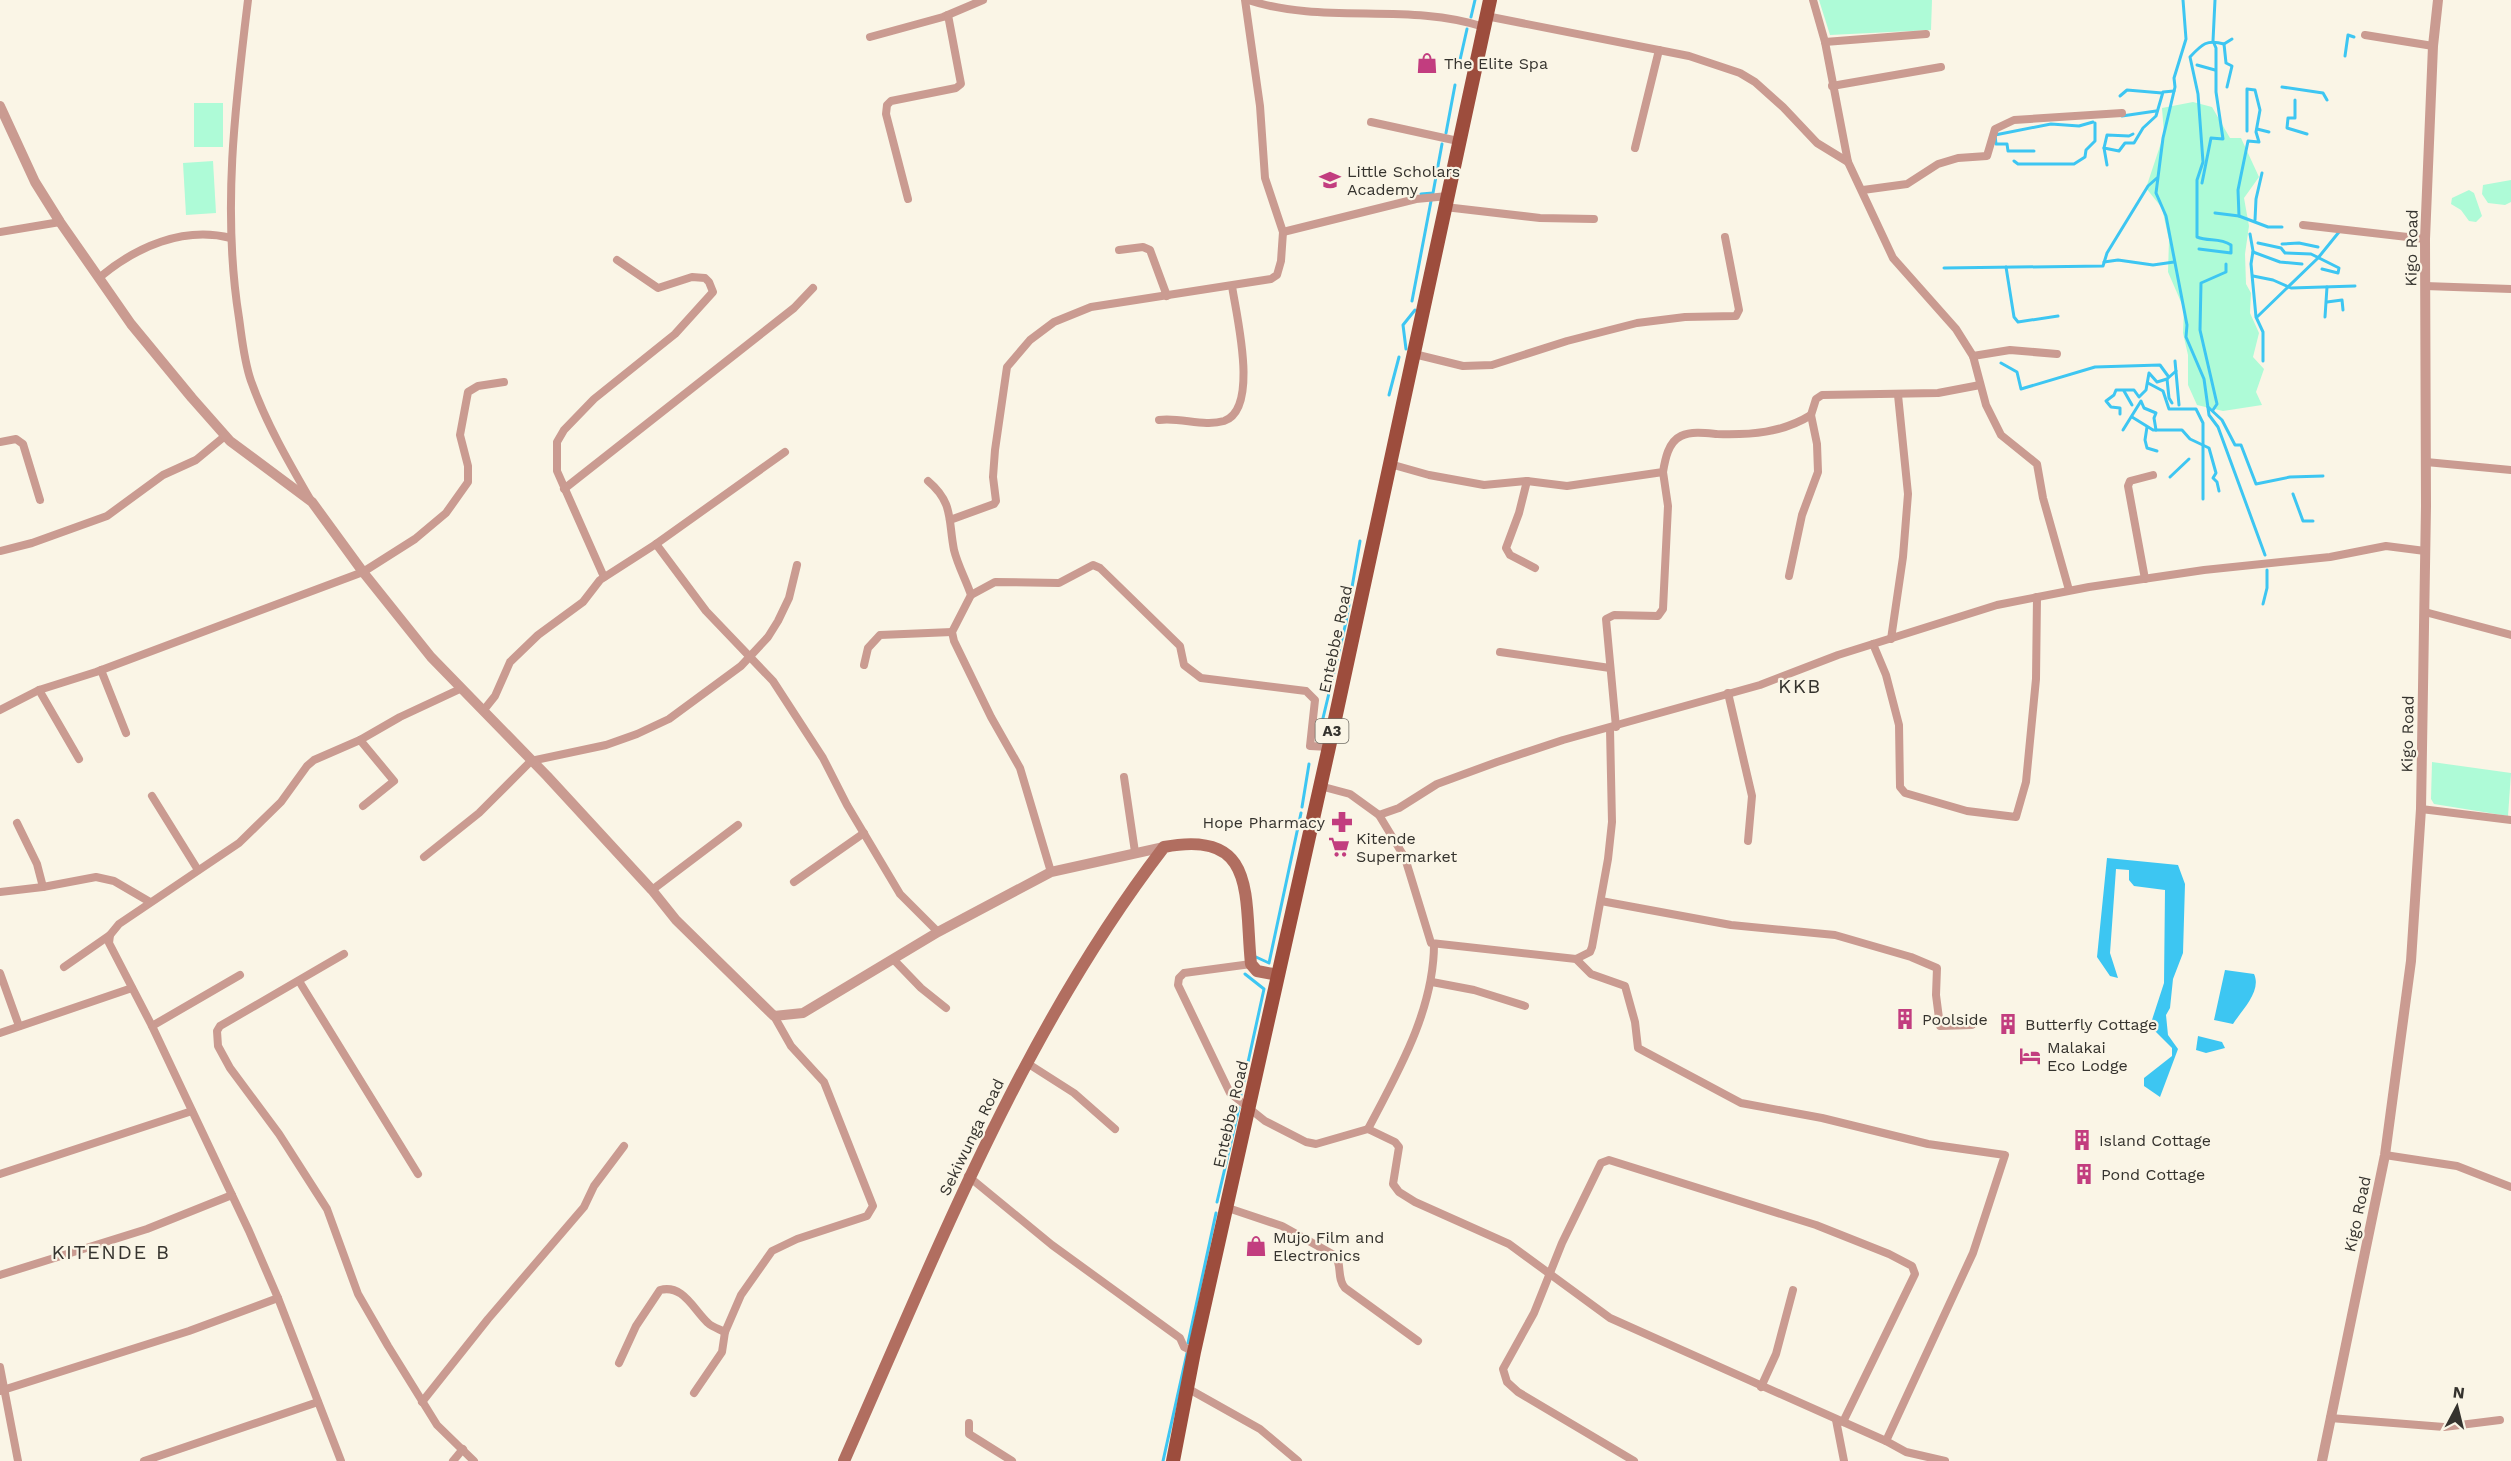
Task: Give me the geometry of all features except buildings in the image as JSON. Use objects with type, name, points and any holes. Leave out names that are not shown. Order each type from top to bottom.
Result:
[{"type":"main road","name":"Entebbe Road","points":[[1173,1461],[1225,1207],[1250,1108],[1490,0]]},
{"type":"main road","points":[[1164,847],[1184,843],[1212,846],[1221,849],[1237,865],[1245,890],[1251,964],[1257,971],[1278,975]]},
{"type":"main road","name":"Sekiwunga Road","points":[[844,1461],[968,1176],[1027,1063],[1091,951],[1132,888],[1164,847]]},
{"type":"street","points":[[248,0],[230,153],[231,238],[235,295],[250,379],[273,435],[312,502],[363,572],[460,689],[652,890],[676,920],[774,1016],[791,1046],[824,1082],[873,1206],[867,1216],[797,1239],[772,1251],[741,1295],[725,1332],[722,1352],[694,1393]]},
{"type":"street","points":[[870,37],[948,15],[983,0]]},
{"type":"street","points":[[950,520],[994,504],[996,501],[993,477],[1003,386],[1007,367],[1021,348],[1067,315],[1091,307],[1232,286],[1271,279],[1277,275],[1281,261],[1283,232],[1265,178],[1260,106],[1247,0],[1267,6],[1331,12],[1414,14],[1468,22],[1485,22],[1659,50],[1719,65],[1748,77],[1783,107],[1816,142],[1848,162]]},
{"type":"street","points":[[1813,0],[1825,42],[1848,162],[1893,258],[1956,329],[1973,356],[1980,385],[2001,435],[2037,464],[2043,498],[2069,590]]},
{"type":"street","name":"Kigo Road","points":[[2322,1461],[2385,1155],[2411,961],[2421,809],[2425,612],[2425,239],[2433,46],[2438,0]]},
{"type":"street","points":[[908,199],[886,107],[891,101],[956,88],[961,84],[948,15]]},
{"type":"street","points":[[1825,42],[1926,34]]},
{"type":"street","points":[[2365,35],[2433,46]]},
{"type":"street","points":[[1635,148],[1659,50]]},
{"type":"street","points":[[1832,86],[1941,67]]},
{"type":"street","points":[[0,106],[35,182],[60,222],[143,339],[225,436],[267,471],[312,502]]},
{"type":"street","points":[[1863,190],[1907,184],[1938,164],[1958,158],[1987,156],[1995,129],[2014,120],[2122,113]]},
{"type":"street","points":[[1371,122],[1458,141]]},
{"type":"street","points":[[1283,232],[1416,199],[1540,218],[1594,219]]},
{"type":"street","points":[[0,232],[60,222]]},
{"type":"street","points":[[2303,225],[2425,239]]},
{"type":"street","points":[[100,277],[120,261],[158,242],[215,234],[231,238]]},
{"type":"street","points":[[1414,354],[1463,366],[1492,365],[1567,341],[1637,323],[1685,317],[1736,316],[1739,310],[1725,237]]},
{"type":"street","points":[[1119,250],[1143,247],[1150,250],[1167,296]]},
{"type":"street","points":[[604,577],[564,489],[556,459],[557,442],[564,430],[594,399],[675,334],[713,292],[709,282],[699,277],[658,288],[617,260]]},
{"type":"street","points":[[1159,420],[1224,421],[1239,408],[1244,371],[1232,286]]},
{"type":"street","points":[[2425,286],[2511,289]]},
{"type":"street","points":[[564,489],[794,308],[813,288]]},
{"type":"street","points":[[1973,356],[2010,350],[2057,354]]},
{"type":"street","points":[[0,710],[39,690],[101,670],[363,572],[415,539],[446,513],[466,486],[468,476],[460,435],[468,392],[478,386],[504,382]]},
{"type":"street","points":[[1789,576],[1802,515],[1818,472],[1817,444],[1811,415],[1816,399],[1822,395],[1938,393],[1980,385]]},
{"type":"street","points":[[1891,639],[1903,557],[1908,494],[1898,395]]},
{"type":"street","points":[[1320,786],[1350,794],[1379,815],[1405,858],[1428,940],[1434,944],[1576,959],[1590,952],[1601,901],[1612,822],[1613,728],[1607,617],[1658,616],[1665,602],[1668,506],[1663,472],[1671,445],[1679,437],[1695,433],[1753,434],[1775,430],[1811,415]]},
{"type":"street","points":[[0,551],[32,543],[107,516],[163,475],[196,460],[225,436]]},
{"type":"street","points":[[0,442],[16,439],[23,444],[40,500]]},
{"type":"street","points":[[483,711],[495,696],[510,662],[538,635],[583,602],[604,577],[656,544],[785,452]]},
{"type":"street","points":[[2426,462],[2511,470]]},
{"type":"street","points":[[1390,464],[1429,475],[1478,484],[1527,481],[1567,486],[1663,472]]},
{"type":"street","points":[[2145,579],[2128,486],[2130,481],[2153,476]]},
{"type":"street","points":[[928,481],[944,496],[949,506],[954,548],[971,596]]},
{"type":"street","points":[[1527,481],[1519,513],[1506,548],[1510,555],[1534,568]]},
{"type":"street","points":[[656,544],[706,610],[778,689],[823,758],[900,894],[938,932]]},
{"type":"street","points":[[1379,815],[1392,812],[1437,784],[1563,740],[1613,728],[1760,685],[1873,644],[1997,605],[2069,590],[2204,570],[2331,557],[2386,546],[2425,551]]},
{"type":"street","points":[[424,857],[479,813],[531,761],[606,745],[637,734],[669,719],[751,658],[768,637],[789,598],[797,565]]},
{"type":"street","points":[[1052,872],[1020,768],[991,717],[954,641],[952,632],[971,596],[995,582],[1059,583],[1089,565],[1100,568],[1180,646],[1184,665],[1201,678],[1306,691],[1315,700],[1310,746],[1329,747]]},
{"type":"street","points":[[1873,644],[1886,675],[1899,725],[1900,787],[1905,793],[1967,810],[2016,817],[2026,782],[2036,679],[2037,597]]},
{"type":"street","points":[[2425,612],[2511,635]]},
{"type":"street","points":[[864,665],[868,648],[880,635],[952,632]]},
{"type":"street","points":[[1500,652],[1610,668]]},
{"type":"street","points":[[101,670],[126,734]]},
{"type":"street","points":[[64,967],[110,935],[114,928],[150,902],[239,843],[281,802],[307,766],[324,755],[360,740],[400,717],[460,689]]},
{"type":"street","points":[[39,690],[79,759]]},
{"type":"street","points":[[1728,693],[1752,796],[1748,841]]},
{"type":"street","points":[[360,740],[394,781],[363,806]]},
{"type":"street","points":[[1124,777],[1135,852]]},
{"type":"street","points":[[152,795],[198,870]]},
{"type":"street","points":[[2421,809],[2511,820]]},
{"type":"street","points":[[17,823],[37,864],[43,887]]},
{"type":"street","points":[[652,890],[738,825]]},
{"type":"street","points":[[794,882],[864,833]]},
{"type":"street","points":[[774,1016],[803,1013],[938,932],[1052,872],[1164,847]]},
{"type":"street","points":[[0,892],[96,877],[105,878],[150,902]]},
{"type":"street","points":[[1601,901],[1731,925],[1835,935],[1911,957],[1937,968],[1936,995],[1940,1026],[1972,1026]]},
{"type":"street","points":[[110,935],[111,951],[153,1026],[278,1298],[341,1461]]},
{"type":"street","points":[[1251,964],[1184,973],[1179,978],[1178,985],[1230,1093],[1265,1121],[1311,1143],[1324,1144],[1368,1129],[1414,1036],[1432,982],[1434,944]]},
{"type":"street","points":[[344,954],[220,1026],[217,1031],[218,1046],[230,1068],[279,1134],[327,1209],[358,1294],[422,1402],[437,1425],[474,1461]]},
{"type":"street","points":[[893,959],[921,988],[946,1008]]},
{"type":"street","points":[[1576,959],[1591,974],[1625,986],[1638,1048],[1723,1096],[1774,1111],[1822,1118],[1928,1144],[2005,1155],[1973,1253],[1886,1441]]},
{"type":"street","points":[[0,973],[19,1026]]},
{"type":"street","points":[[153,1026],[240,975]]},
{"type":"street","points":[[299,981],[418,1174]]},
{"type":"street","points":[[1432,982],[1474,990],[1525,1006]]},
{"type":"street","points":[[0,1033],[132,988]]},
{"type":"street","points":[[1027,1063],[1074,1093],[1115,1129]]},
{"type":"street","points":[[0,1174],[192,1111]]},
{"type":"street","points":[[1368,1129],[1397,1144],[1398,1156],[1393,1181],[1399,1192],[1435,1212],[1509,1244],[1610,1318],[1906,1452],[1945,1461]]},
{"type":"street","points":[[422,1402],[488,1319],[584,1207],[594,1186],[624,1146]]},
{"type":"street","points":[[2385,1155],[2457,1166],[2511,1187]]},
{"type":"street","points":[[1634,1461],[1518,1392],[1507,1382],[1503,1374],[1506,1361],[1534,1313],[1562,1243],[1601,1163],[1609,1160],[1816,1225],[1899,1258],[1912,1266],[1915,1273],[1840,1421],[1844,1461]]},
{"type":"street","points":[[968,1176],[1052,1245],[1180,1338],[1184,1347],[1194,1352]]},
{"type":"street","points":[[0,1275],[147,1229],[232,1195]]},
{"type":"street","points":[[1225,1207],[1282,1226],[1338,1258],[1339,1279],[1345,1288],[1418,1341]]},
{"type":"street","points":[[619,1363],[636,1326],[660,1290],[668,1288],[678,1290],[710,1325],[725,1332]]},
{"type":"street","points":[[1761,1387],[1776,1354],[1793,1290]]},
{"type":"street","points":[[3,1390],[189,1331],[278,1298]]},
{"type":"street","points":[[0,1367],[18,1461]]},
{"type":"street","points":[[1187,1388],[1260,1429],[1298,1461]]},
{"type":"street","points":[[144,1461],[318,1402]]},
{"type":"street","points":[[2330,1418],[2444,1427],[2500,1420]]},
{"type":"street","points":[[969,1423],[969,1434],[1012,1461]]},
{"type":"street","points":[[453,1461],[463,1449]]},
{"type":"green space","points":[[1819,0],[1932,0],[1931,30],[1830,35]]},
{"type":"green space","points":[[2193,102],[2212,107],[2230,138],[2241,138],[2259,177],[2244,198],[2249,226],[2245,254],[2246,284],[2251,293],[2250,313],[2259,333],[2253,357],[2264,369],[2256,392],[2262,405],[2223,411],[2197,405],[2188,385],[2188,355],[2183,333],[2184,309],[2168,272],[2169,240],[2162,208],[2146,188],[2164,134],[2162,108]]},
{"type":"green space","points":[[194,103],[223,103],[223,147],[194,147]]},
{"type":"green space","points":[[213,161],[216,213],[186,215],[183,163]]},
{"type":"green space","points":[[2511,180],[2511,202],[2505,205],[2488,203],[2482,194],[2483,185]]},
{"type":"green space","points":[[2469,190],[2474,193],[2482,216],[2476,222],[2469,221],[2461,210],[2451,204],[2452,198]]},
{"type":"green space","points":[[2432,762],[2511,773],[2508,816],[2434,804],[2431,799]]},
{"type":"water","points":[[2107,858],[2178,865],[2185,884],[2183,953],[2173,979],[2170,1008],[2166,1015],[2168,1035],[2178,1049],[2160,1097],[2144,1086],[2144,1078],[2172,1056],[2172,1048],[2150,1026],[2164,983],[2165,890],[2134,886],[2129,880],[2129,870],[2116,869],[2110,953],[2118,978],[2110,976],[2097,957]]},
{"type":"water","points":[[2225,970],[2254,974],[2256,980],[2250,1000],[2233,1024],[2214,1020]]},
{"type":"water","points":[[2198,1036],[2222,1042],[2225,1048],[2206,1053],[2196,1050]]},
{"type":"waterway","points":[[1471,17],[1475,0]]},
{"type":"waterway","points":[[2183,0],[2186,39],[2174,78],[2175,87],[2163,138],[2156,193],[2166,216],[2187,325],[2186,337],[2204,379],[2209,415],[2218,427],[2265,555]]},
{"type":"waterway","points":[[2202,183],[2211,138],[2223,139],[2216,92],[2216,48],[2213,41],[2215,0]]},
{"type":"waterway","points":[[1460,60],[1467,29]]},
{"type":"waterway","points":[[2345,56],[2348,35],[2354,37]]},
{"type":"waterway","points":[[2199,249],[2231,253],[2231,245],[2227,243],[2197,237],[2197,180],[2203,162],[2198,94],[2190,57],[2209,42],[2224,44],[2232,39]]},
{"type":"waterway","points":[[2224,44],[2226,63],[2232,66],[2227,87]]},
{"type":"waterway","points":[[2197,65],[2215,70]]},
{"type":"waterway","points":[[1446,133],[1455,85]]},
{"type":"waterway","points":[[2282,87],[2323,93],[2327,100]]},
{"type":"waterway","points":[[2239,216],[2238,190],[2248,141],[2259,142],[2256,132],[2260,110],[2255,90],[2247,89],[2247,131]]},
{"type":"waterway","points":[[2120,96],[2127,90],[2162,93]]},
{"type":"waterway","points":[[2133,134],[2129,136],[2107,135],[2104,148],[2119,151],[2125,143],[2134,143],[2143,128],[2156,116],[2163,92],[2174,91]]},
{"type":"waterway","points":[[2295,100],[2295,118],[2288,118],[2287,128],[2307,134]]},
{"type":"waterway","points":[[2122,116],[2156,111]]},
{"type":"waterway","points":[[2034,151],[2008,151],[2007,144],[1996,144],[1995,135],[2051,124],[2079,126],[2093,122]]},
{"type":"waterway","points":[[2014,161],[2018,164],[2074,164],[2085,157],[2086,150],[2095,141],[2095,123]]},
{"type":"waterway","points":[[2257,129],[2269,132]]},
{"type":"waterway","points":[[1421,194],[1433,193],[1442,144]]},
{"type":"waterway","points":[[2104,148],[2107,165]]},
{"type":"waterway","points":[[2255,220],[2256,199],[2262,173]]},
{"type":"waterway","points":[[1944,268],[2103,266],[2107,253],[2148,186],[2157,178]]},
{"type":"waterway","points":[[1412,301],[1431,201]]},
{"type":"waterway","points":[[2215,213],[2239,216],[2268,227],[2282,227]]},
{"type":"waterway","points":[[2257,317],[2318,258],[2339,232]]},
{"type":"waterway","points":[[2250,234],[2256,317],[2263,332],[2263,361]]},
{"type":"waterway","points":[[2258,243],[2281,248],[2285,253],[2311,254],[2339,268],[2338,273],[2322,269]]},
{"type":"waterway","points":[[2282,244],[2299,243],[2318,247]]},
{"type":"waterway","points":[[2253,252],[2280,262],[2302,264]]},
{"type":"waterway","points":[[2104,262],[2118,260],[2153,265],[2174,262]]},
{"type":"waterway","points":[[2213,410],[2217,404],[2200,330],[2201,283],[2226,272],[2226,264]]},
{"type":"waterway","points":[[2006,267],[2014,317],[2018,322],[2058,316]]},
{"type":"waterway","points":[[2253,276],[2273,280],[2291,288],[2355,286]]},
{"type":"waterway","points":[[2325,317],[2327,287]]},
{"type":"waterway","points":[[2327,302],[2342,300],[2343,310]]},
{"type":"waterway","points":[[1406,349],[1403,325],[1415,310]]},
{"type":"waterway","points":[[1389,395],[1399,357]]},
{"type":"waterway","points":[[2175,361],[2179,405]]},
{"type":"waterway","points":[[2001,363],[2017,372],[2021,389],[2095,367],[2160,365],[2168,376]]},
{"type":"waterway","points":[[2120,414],[2120,408],[2111,407],[2106,401],[2114,395],[2116,390],[2134,390],[2139,397],[2146,390],[2149,373],[2157,382],[2167,379],[2176,371]]},
{"type":"waterway","points":[[2167,379],[2169,398],[2172,403]]},
{"type":"waterway","points":[[2148,383],[2163,391],[2169,409],[2196,409],[2203,423],[2203,499]]},
{"type":"waterway","points":[[2124,391],[2132,405]]},
{"type":"waterway","points":[[2123,430],[2141,401],[2144,408],[2156,413],[2154,418],[2156,430]]},
{"type":"waterway","points":[[2208,407],[2222,420],[2235,445],[2241,445],[2256,484],[2290,477],[2323,476]]},
{"type":"waterway","points":[[2132,417],[2153,430],[2182,430],[2190,439],[2209,448],[2216,473],[2213,478],[2217,482],[2219,491]]},
{"type":"waterway","points":[[2147,427],[2145,440],[2147,448],[2157,451]]},
{"type":"waterway","points":[[2170,477],[2189,459]]},
{"type":"waterway","points":[[2293,494],[2303,521],[2313,521]]},
{"type":"waterway","points":[[1318,739],[1346,622],[1360,541]]},
{"type":"waterway","points":[[2263,604],[2267,588],[2267,570]]},
{"type":"waterway","points":[[1302,807],[1309,764]]},
{"type":"waterway","points":[[1256,957],[1269,963],[1301,813]]},
{"type":"waterway","points":[[1240,1099],[1264,989],[1245,974]]},
{"type":"waterway","points":[[1217,1202],[1239,1108]]},
{"type":"waterway","points":[[1188,1343],[1216,1213]]},
{"type":"waterway","points":[[1163,1461],[1187,1353]]},
{"type":"place","name":"The Elite Spa","points":[[1427,63]]},
{"type":"place","name":"Little Scholars Academy","points":[[1330,180]]},
{"type":"place","name":"Hope Pharmacy","points":[[1342,822]]},
{"type":"place","name":"Kitende Supermarket","points":[[1339,847]]},
{"type":"place","name":"Poolside","points":[[1905,1019]]},
{"type":"place","name":"Butterfly Cottage","points":[[2008,1024]]},
{"type":"place","name":"Malakai Eco Lodge","points":[[2030,1056]]},
{"type":"place","name":"Island Cottage","points":[[2082,1140]]},
{"type":"place","name":"Pond Cottage","points":[[2084,1174]]},
{"type":"place","name":"Mujo Film and Electronics","points":[[1256,1246]]},
{"type":"district","name":"KKB","points":[[1800,686]]},
{"type":"district","name":"KITENDE B","points":[[111,1252]]}]
